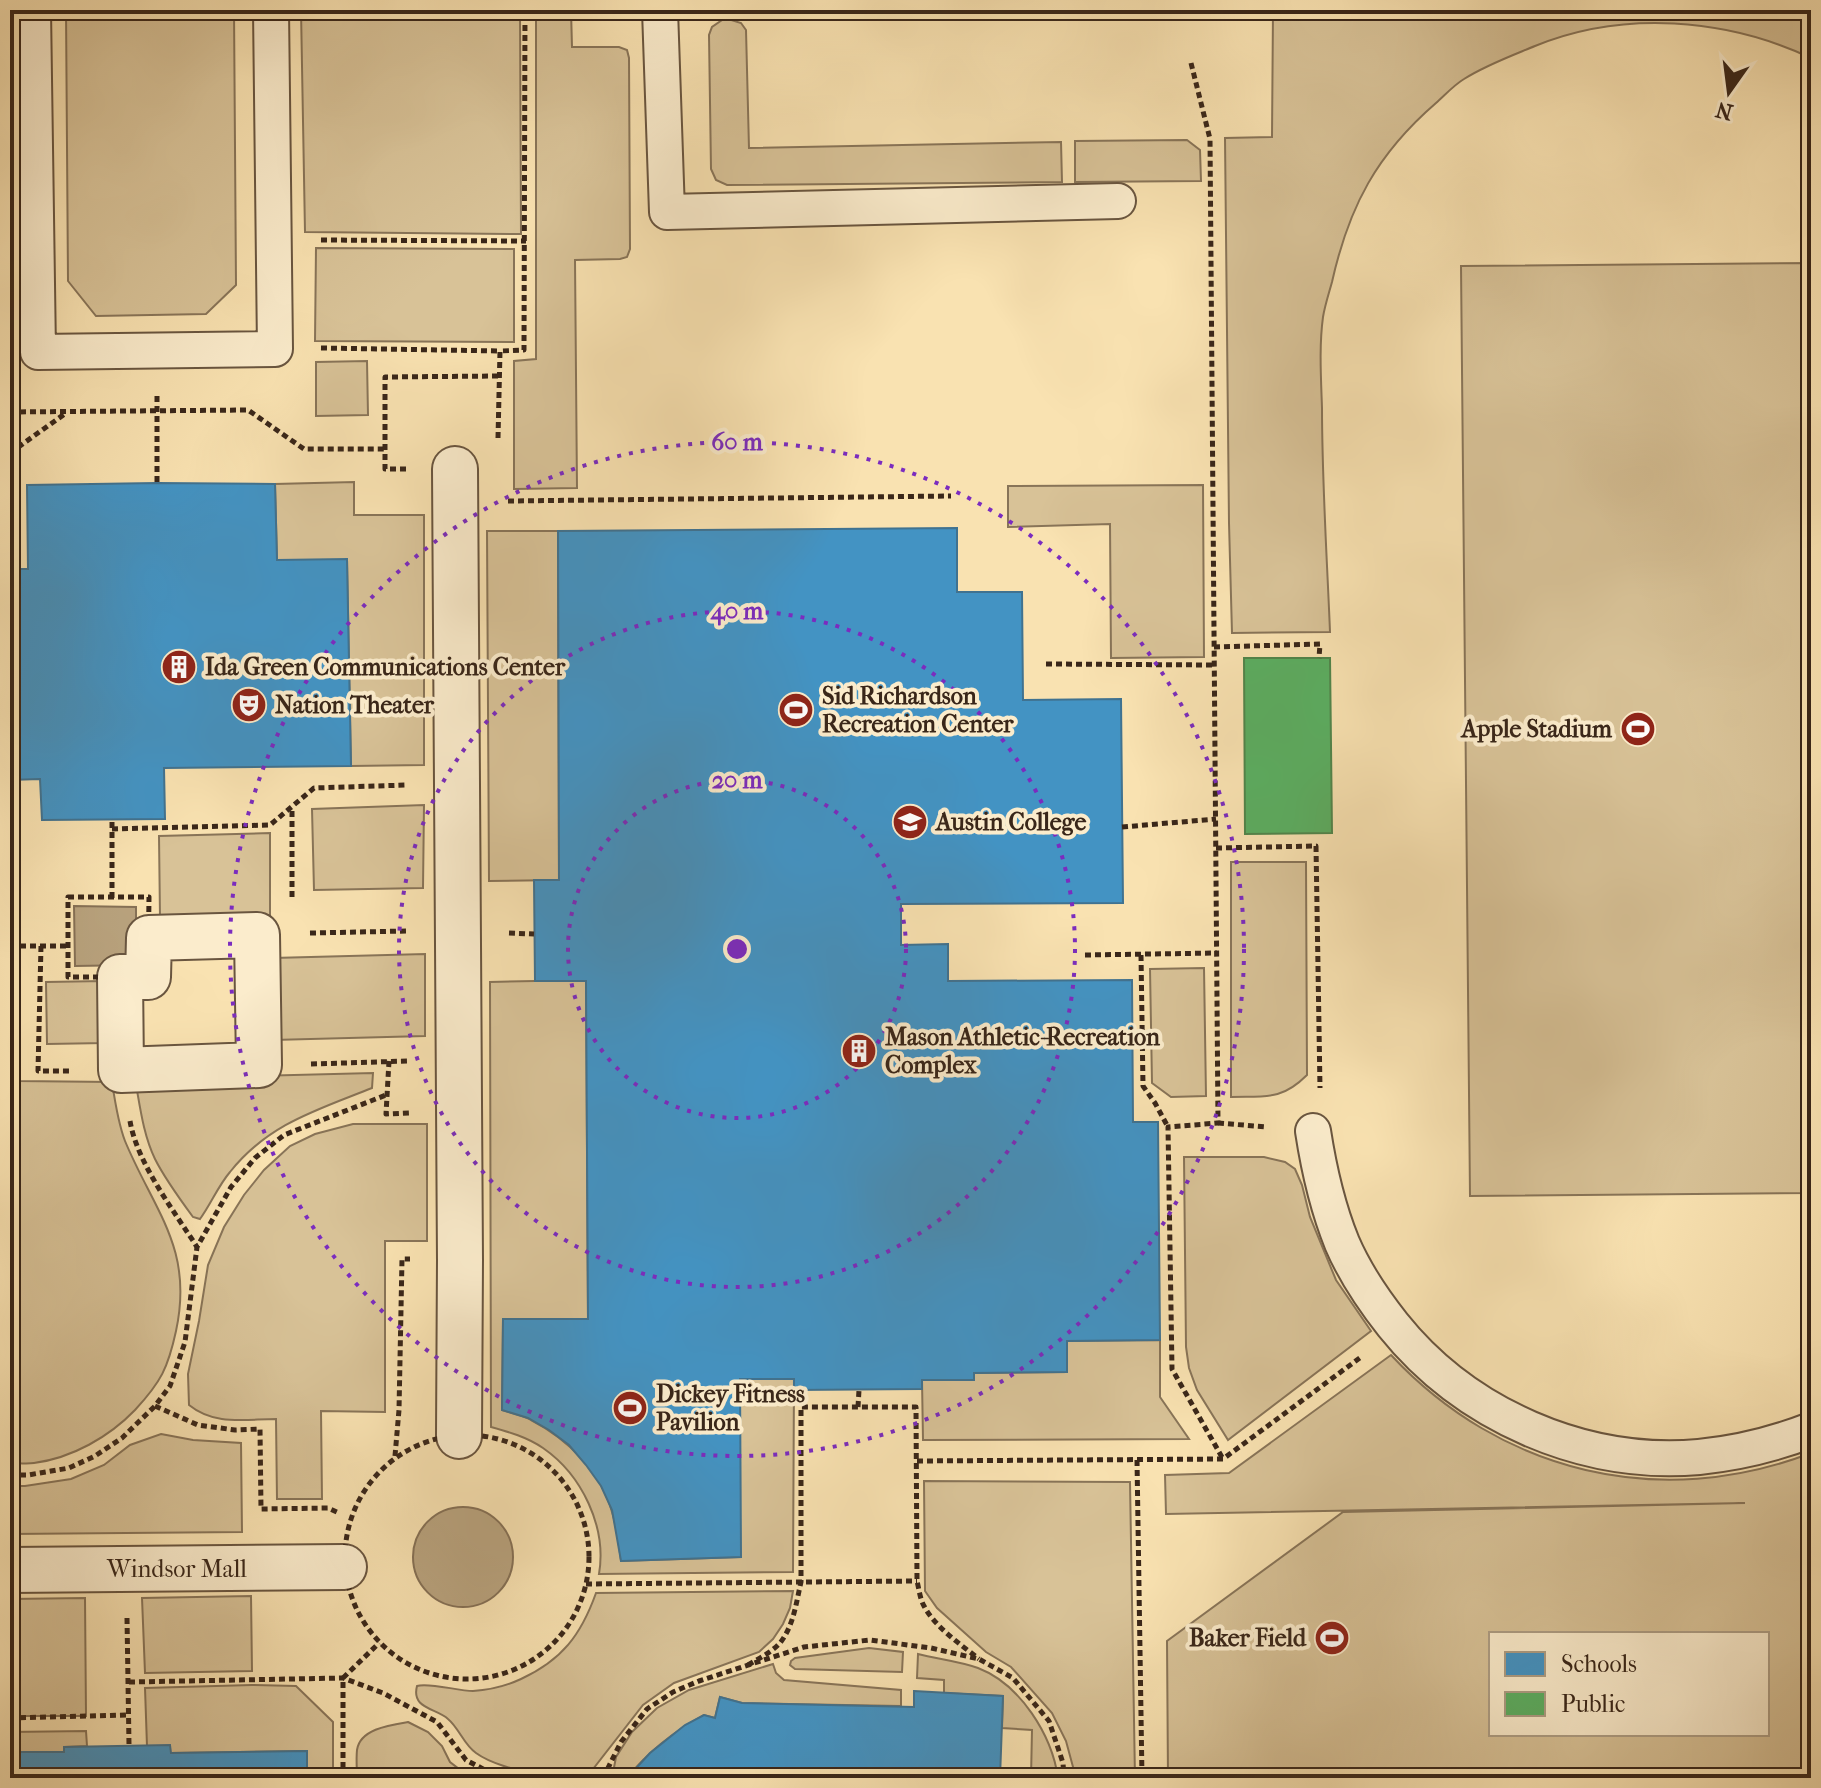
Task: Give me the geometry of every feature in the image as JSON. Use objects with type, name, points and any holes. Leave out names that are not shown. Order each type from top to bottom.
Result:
[{"type":"street","points":[[456,485],[459,1436]]},
{"type":"street","points":[[274,934],[259,1065],[121,1070],[120,977],[148,977],[149,938],[274,934]]},
{"type":"street","name":"Windsor Mall","points":[[10,1570],[344,1567]]},
{"type":"lane","points":[[33,10],[23,229],[38,352],[275,349],[271,10]]},
{"type":"lane","points":[[660,10],[667,212],[1118,201]]},
{"type":"lane","points":[[1313,1131],[1322,1184],[1343,1245],[1375,1302],[1417,1353],[1477,1401],[1546,1436],[1583,1447],[1659,1458],[1736,1452],[1811,1430]]},
{"type":"path","points":[[308,348],[524,350],[525,10]]},
{"type":"path","points":[[1191,63],[1210,139],[1218,1123]]},
{"type":"path","points":[[311,244],[317,240],[526,241]]},
{"type":"path","points":[[456,485],[497,469],[500,351]]},
{"type":"path","points":[[499,376],[385,377],[385,469],[456,485],[951,496]]},
{"type":"path","points":[[10,412],[248,410],[304,449],[385,449]]},
{"type":"path","points":[[10,453],[67,413]]},
{"type":"path","points":[[157,433],[157,483]]},
{"type":"path","points":[[1214,647],[1320,644],[1319,658]]},
{"type":"path","points":[[1046,664],[1214,665]]},
{"type":"path","points":[[112,829],[270,825],[314,788],[456,785]]},
{"type":"path","points":[[292,806],[274,934],[457,930],[534,934]]},
{"type":"path","points":[[112,819],[112,898]]},
{"type":"path","points":[[1122,827],[1216,819]]},
{"type":"path","points":[[1168,1127],[1218,1123],[1313,1131],[1321,1083],[1316,846],[1216,848]]},
{"type":"path","points":[[10,946],[68,946]]},
{"type":"path","points":[[41,946],[38,1071],[121,1070],[132,1132],[151,1175],[197,1247]]},
{"type":"path","points":[[1085,955],[1217,953]]},
{"type":"path","points":[[1141,955],[1143,1086],[1168,1127],[1172,1369],[1223,1459]]},
{"type":"path","points":[[10,1475],[69,1468],[95,1456],[122,1438],[155,1406],[170,1386],[185,1342],[197,1247],[231,1187],[255,1158],[284,1135],[386,1095]]},
{"type":"path","points":[[917,1461],[1223,1459],[1397,1330]]},
{"type":"path","points":[[858,1407],[859,1390]]},
{"type":"path","points":[[155,1406],[198,1425],[235,1430],[260,1429],[261,1509],[328,1508],[351,1518]]},
{"type":"path","points":[[748,1665],[779,1645],[790,1626],[797,1603],[801,1582],[801,1407],[916,1407],[917,1581],[923,1606],[945,1632],[979,1659],[1013,1678],[1049,1721],[1063,1763],[1064,1778]]},
{"type":"path","points":[[474,1434],[513,1442],[547,1462],[572,1492],[588,1528],[591,1567],[581,1605],[560,1639],[530,1663],[493,1677],[454,1680],[413,1668],[379,1643],[355,1609],[344,1567],[348,1526],[365,1488],[394,1457],[432,1439],[459,1436],[474,1434]]},
{"type":"path","points":[[1137,1460],[1142,1778]]},
{"type":"path","points":[[126,1569],[129,1745]]},
{"type":"path","points":[[586,1584],[917,1581]]},
{"type":"path","points":[[603,1778],[621,1742],[647,1709],[673,1692],[804,1647],[870,1640],[931,1648],[979,1659]]},
{"type":"path","points":[[343,1778],[343,1678],[379,1643]]},
{"type":"path","points":[[129,1682],[343,1678],[383,1693],[437,1722],[466,1760],[487,1771],[513,1778]]},
{"type":"path","points":[[10,1718],[128,1715]]},
{"type":"shaded area","points":[[66,10],[234,10],[236,285],[206,314],[96,316],[68,281]]},
{"type":"shaded area","points":[[301,10],[520,10],[521,234],[305,232]]},
{"type":"shaded area","points":[[536,10],[571,10],[572,47],[619,47],[627,50],[629,58],[630,249],[627,257],[620,259],[575,260],[577,488],[514,489],[514,361],[536,359]]},
{"type":"shaded area","points":[[1273,10],[1811,10],[1811,58],[1744,34],[1710,27],[1639,23],[1569,35],[1508,57],[1464,79],[1397,142],[1368,183],[1357,205],[1339,255],[1323,317],[1323,464],[1330,632],[1232,633],[1225,138],[1272,137]]},
{"type":"shaded area","points":[[725,18],[741,23],[746,30],[749,148],[1061,142],[1062,182],[727,185],[716,180],[711,169],[709,35],[712,27]]},
{"type":"shaded area","points":[[1187,140],[1200,150],[1201,181],[1075,182],[1075,141]]},
{"type":"shaded area","points":[[316,248],[514,249],[514,342],[315,341]]},
{"type":"shaded area","name":"Apple Stadium","points":[[1811,263],[1811,1193],[1470,1196],[1461,266]]},
{"type":"shaded area","points":[[367,361],[368,415],[316,416],[316,362]]},
{"type":"shaded area","points":[[354,482],[354,515],[424,515],[424,765],[351,766],[347,560],[277,560],[275,484]]},
{"type":"shaded area","points":[[1203,485],[1204,657],[1111,658],[1110,524],[1008,527],[1008,486]]},
{"type":"shaded area","points":[[487,531],[558,531],[559,880],[489,881]]},
{"type":"shaded area","points":[[424,805],[423,888],[314,890],[312,809]]},
{"type":"shaded area","points":[[270,833],[270,915],[160,917],[159,836]]},
{"type":"shaded area","points":[[1231,862],[1306,862],[1307,1075],[1289,1089],[1272,1095],[1231,1097]]},
{"type":"shaded area","points":[[74,906],[136,907],[136,965],[75,966]]},
{"type":"shaded area","points":[[425,954],[425,1036],[273,1040],[273,958]]},
{"type":"shaded area","points":[[10,965],[14,965],[18,1081],[112,1082],[123,1134],[168,1231],[180,1276],[180,1302],[173,1344],[162,1374],[151,1391],[125,1420],[102,1437],[62,1456],[28,1463],[10,1463]]},
{"type":"shaded area","points":[[1204,968],[1206,1096],[1171,1097],[1152,1083],[1150,969]]},
{"type":"shaded area","points":[[104,981],[105,1043],[47,1044],[46,982]]},
{"type":"shaded area","points":[[586,981],[588,1319],[503,1320],[502,1410],[545,1428],[570,1447],[591,1470],[612,1512],[621,1561],[740,1557],[740,1379],[794,1379],[793,1572],[599,1574],[599,1538],[595,1521],[580,1487],[569,1472],[537,1444],[491,1427],[490,982]]},
{"type":"shaded area","points":[[373,1073],[372,1088],[295,1120],[260,1142],[226,1177],[200,1219],[193,1217],[155,1159],[145,1130],[135,1079]]},
{"type":"shaded area","points":[[353,1124],[427,1124],[427,1241],[385,1241],[385,1412],[321,1411],[322,1499],[277,1499],[276,1419],[220,1419],[189,1405],[188,1374],[208,1265],[224,1227],[264,1170],[290,1146],[315,1134]]},
{"type":"shaded area","points":[[1184,1157],[1264,1157],[1285,1162],[1295,1169],[1310,1217],[1336,1280],[1371,1331],[1228,1440],[1197,1390],[1189,1368],[1186,1347]]},
{"type":"shaded area","points":[[1160,1340],[1160,1397],[1189,1439],[923,1440],[922,1380],[973,1380],[974,1373],[1067,1372],[1067,1341]]},
{"type":"shaded area","name":"Baker Field","points":[[1391,1355],[1434,1395],[1482,1428],[1532,1453],[1586,1470],[1641,1479],[1697,1479],[1754,1470],[1811,1453],[1811,1778],[1168,1778],[1167,1641],[1343,1512],[1745,1503],[1166,1514],[1165,1475],[1229,1473]]},
{"type":"shaded area","points":[[161,1434],[241,1443],[242,1532],[10,1534],[10,1486],[71,1479],[104,1465],[130,1445]]},
{"type":"shaded area","points":[[924,1481],[1130,1482],[1135,1778],[1076,1778],[1066,1741],[1052,1713],[1011,1667],[986,1652],[937,1608],[925,1591]]},
{"type":"shaded area","points":[[463,1507],[482,1511],[498,1522],[509,1538],[513,1557],[509,1576],[498,1592],[482,1603],[463,1607],[444,1603],[428,1592],[417,1576],[413,1557],[417,1538],[428,1522],[444,1511]]},
{"type":"shaded area","points":[[793,1591],[783,1624],[759,1652],[674,1683],[643,1705],[586,1778],[548,1778],[483,1758],[472,1750],[448,1719],[421,1704],[416,1694],[417,1686],[428,1685],[467,1691],[497,1687],[535,1672],[568,1645],[584,1621],[596,1593]]},
{"type":"shaded area","points":[[251,1596],[252,1671],[145,1673],[142,1598]]},
{"type":"shaded area","points":[[85,1598],[86,1716],[10,1716],[10,1599]]},
{"type":"shaded area","points":[[869,1648],[903,1652],[902,1672],[795,1669],[790,1665],[795,1658]]},
{"type":"shaded area","points":[[918,1654],[978,1668],[1007,1686],[1032,1713],[1041,1729],[1055,1762],[1058,1778],[1031,1778],[1032,1730],[1002,1728],[1003,1696],[944,1693],[944,1680],[917,1678]]},
{"type":"shaded area","points":[[773,1664],[776,1673],[784,1680],[901,1690],[901,1706],[742,1703],[720,1697],[715,1718],[704,1715],[693,1721],[653,1751],[627,1778],[612,1778],[616,1757],[632,1732],[657,1708],[689,1690]]},
{"type":"shaded area","points":[[296,1686],[333,1722],[333,1778],[307,1778],[306,1751],[171,1753],[147,1746],[145,1688]]},
{"type":"shaded area","points":[[408,1722],[428,1732],[442,1746],[450,1762],[467,1775],[477,1778],[357,1778],[357,1750],[364,1737],[377,1729]]},
{"type":"shaded area","points":[[86,1731],[87,1746],[65,1747],[64,1752],[10,1752],[10,1732]]},
{"type":"building: Schools","name":"Ida Green Communications Center","points":[[275,484],[277,560],[347,559],[351,766],[164,768],[165,819],[42,820],[40,779],[10,780],[10,569],[28,569],[27,485]]},
{"type":"building: Schools","name":"Mason Athletic-Recreation Complex","points":[[957,528],[957,592],[1022,592],[1023,700],[1121,699],[1123,903],[901,904],[901,945],[948,944],[948,981],[1132,980],[1133,1122],[1158,1122],[1160,1340],[1067,1341],[1067,1372],[974,1373],[974,1380],[922,1380],[922,1389],[794,1390],[794,1379],[740,1379],[741,1557],[621,1561],[612,1510],[601,1486],[586,1465],[569,1445],[549,1430],[528,1418],[502,1410],[503,1319],[588,1319],[586,981],[535,981],[534,880],[559,880],[558,531]]},
{"type":"building: Schools","points":[[17,779],[17,842],[10,842],[10,780]]},
{"type":"building: Schools","points":[[914,1691],[1003,1696],[1000,1778],[627,1778],[650,1753],[685,1725],[704,1715],[715,1718],[720,1697],[742,1703],[914,1707]]},
{"type":"building: Schools","points":[[170,1745],[171,1753],[307,1751],[307,1778],[10,1778],[10,1752],[64,1752],[64,1747]]},
{"type":"building: Public","points":[[1244,658],[1330,658],[1332,833],[1245,834]]},
{"type":"place","name":"Ida Green Communications Center","points":[[179,667]]},
{"type":"place","name":"Nation Theater","points":[[249,705]]},
{"type":"place","name":"Sid Richardson Recreation Center","points":[[796,710]]},
{"type":"place","name":"Apple Stadium","points":[[1638,729]]},
{"type":"place","name":"Austin College","points":[[910,822]]},
{"type":"place","name":"Mason Athletic-Recreation Complex","points":[[859,1051]]},
{"type":"place","name":"Dickey Fitness Pavilion","points":[[630,1408]]},
{"type":"place","name":"Baker Field","points":[[1332,1638]]}]
